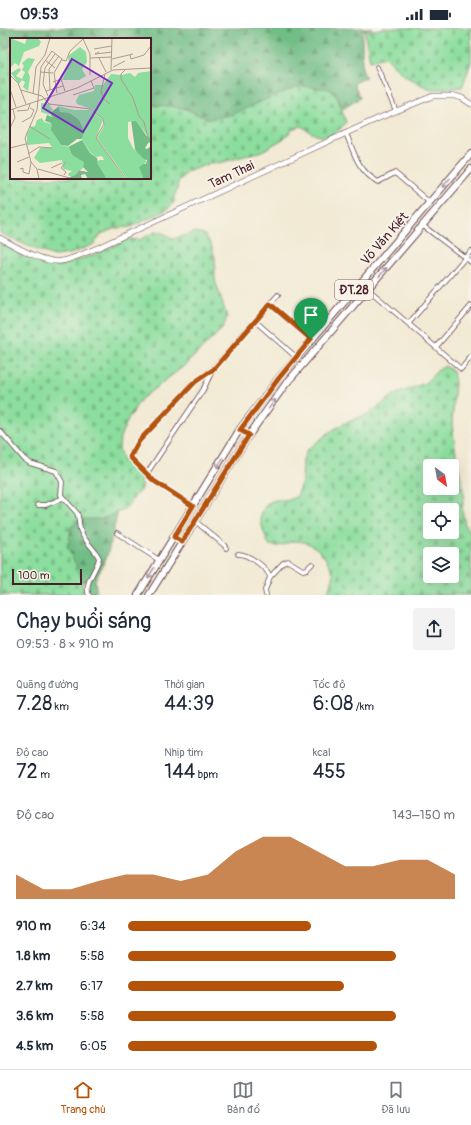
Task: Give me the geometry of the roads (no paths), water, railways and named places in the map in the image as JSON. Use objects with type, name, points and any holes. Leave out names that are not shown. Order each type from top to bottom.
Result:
[{"type":"main road","name":"Võ Văn Kiệt","points":[[138,595],[240,430],[311,339],[471,154]]},
{"type":"main road","name":"Võ Văn Kiệt","points":[[148,595],[249,435],[286,386],[471,169]]},
{"type":"main road","points":[[240,430],[249,435]]},
{"type":"main road","points":[[174,537],[182,542]]},
{"type":"street","points":[[377,67],[396,111]]},
{"type":"street","name":"Tam Thai","points":[[0,238],[40,257],[60,261],[70,259],[346,133],[434,96],[440,95],[462,98],[471,104]]},
{"type":"street","points":[[346,133],[358,165],[375,180],[378,182],[395,173],[429,202]]},
{"type":"street","points":[[422,226],[471,262]]},
{"type":"street","points":[[409,324],[471,251]]},
{"type":"street","points":[[368,289],[461,369],[471,357]]},
{"type":"street","points":[[147,473],[203,390],[214,369],[278,295]]},
{"type":"street","points":[[270,304],[311,339]]},
{"type":"street","points":[[436,347],[471,306]]},
{"type":"street","points":[[255,321],[296,357]]},
{"type":"street","points":[[193,506],[154,481],[130,457],[139,441],[195,382],[214,369]]},
{"type":"street","points":[[0,431],[24,459],[30,463],[56,471],[62,482],[61,493],[63,498],[77,513],[79,517],[80,531],[90,548],[99,558],[88,585],[87,591],[89,595]]},
{"type":"street","points":[[38,505],[46,505],[63,498]]},
{"type":"street","points":[[195,522],[209,532],[226,548]]},
{"type":"street","points":[[117,533],[159,560]]},
{"type":"street","points":[[238,554],[242,554],[258,563],[268,572],[270,577]]},
{"type":"street","points":[[266,595],[265,590],[270,577],[283,563],[288,561],[304,570],[312,564]]}]
